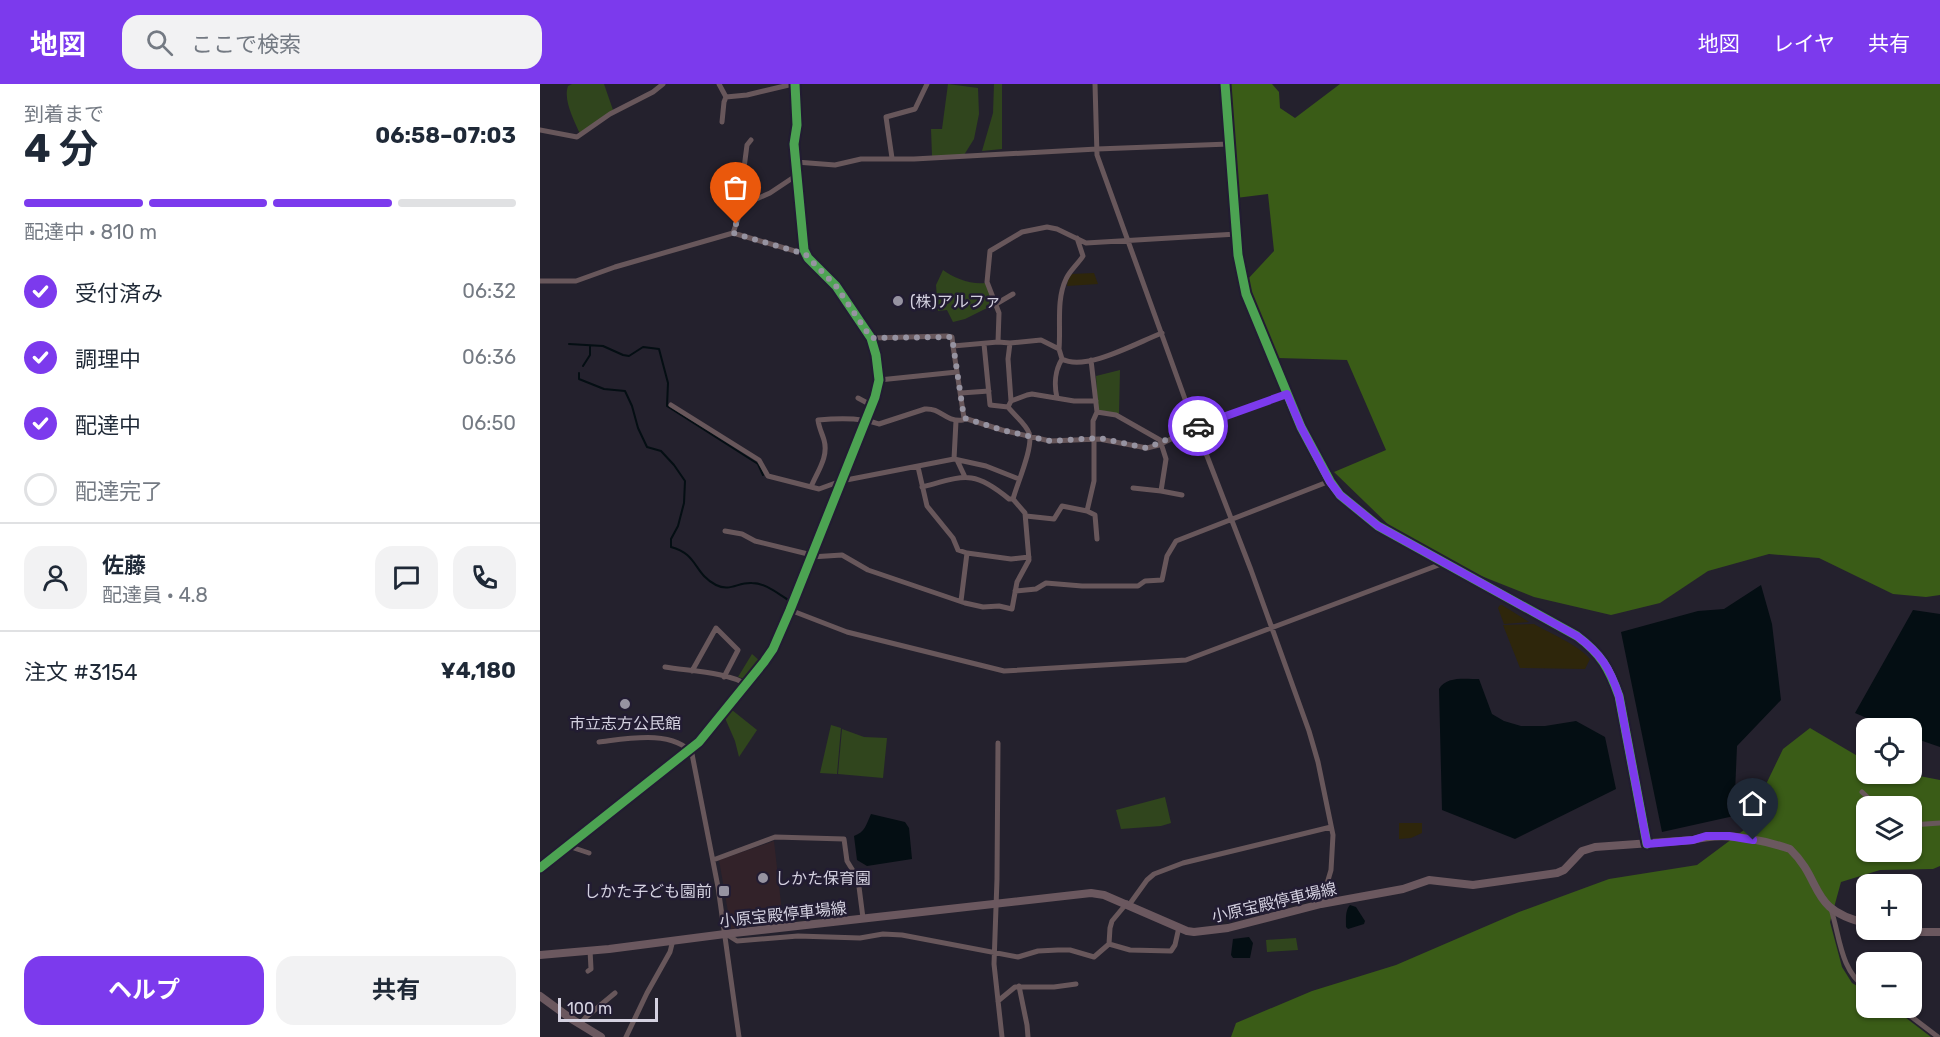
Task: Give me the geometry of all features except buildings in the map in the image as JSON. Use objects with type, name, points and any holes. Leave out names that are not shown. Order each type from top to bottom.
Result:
[{"type":"main road","name":"小原宝殿停車場線","points":[[540,955],[1091,893],[1128,904],[1194,932],[1228,928],[1321,904],[1402,889],[1429,880],[1473,885],[1557,873],[1564,870],[1582,851],[1595,846],[1693,840],[1706,836],[1729,836],[1776,844],[1790,849],[1797,855],[1823,901],[1831,909]]},
{"type":"main road","points":[[1831,909],[1845,918],[1856,920]]},
{"type":"main road","points":[[1922,932],[1940,932]]},
{"type":"main road","points":[[540,997],[601,1037]]},
{"type":"street","points":[[540,130],[577,137],[610,114],[653,92],[663,84]]},
{"type":"street","points":[[719,84],[726,98],[722,122]]},
{"type":"street","points":[[726,98],[794,84],[796,175],[805,254]]},
{"type":"street","points":[[892,158],[886,117],[915,109],[927,84]]},
{"type":"street","points":[[1095,84],[1097,155],[1310,737],[1331,827],[1331,870],[1321,904]]},
{"type":"street","points":[[1225,84],[1238,255],[1246,294],[1301,427],[1330,482],[1340,495],[1378,526],[1577,636],[1602,658],[1619,696],[1647,844]]},
{"type":"street","points":[[746,204],[740,199],[747,145],[751,140]]},
{"type":"street","points":[[796,162],[836,165],[861,159],[1229,144]]},
{"type":"street","points":[[733,233],[741,210],[746,204],[770,193],[796,175]]},
{"type":"street","points":[[998,342],[999,313],[987,282],[989,258],[992,249],[1022,232],[1047,228],[1057,229],[1086,243],[1237,234]]},
{"type":"street","points":[[540,281],[576,281],[615,267],[733,233],[805,254],[836,286],[871,338],[879,380],[812,556],[773,649],[747,685],[690,751],[540,868]]},
{"type":"street","points":[[1056,398],[1058,366],[1062,359],[1059,349],[1060,311],[1064,286],[1083,256],[1077,238]]},
{"type":"street","points":[[996,304],[1013,294]]},
{"type":"street","points":[[1062,359],[1075,363],[1122,352],[1134,344],[1162,333]]},
{"type":"street","points":[[871,338],[952,337],[964,418]]},
{"type":"street","points":[[953,346],[1041,340],[1059,349]]},
{"type":"street","points":[[1010,343],[1008,359],[1010,404],[1030,436],[1026,462],[1014,499]]},
{"type":"street","points":[[984,344],[990,405],[1010,404],[1027,395],[1074,401],[1096,401]]},
{"type":"street","points":[[1087,511],[1094,481],[1093,421],[1097,411],[1091,360]]},
{"type":"street","points":[[879,380],[957,372]]},
{"type":"street","points":[[961,393],[989,391]]},
{"type":"street","points":[[811,487],[824,461],[825,453],[825,441],[818,420],[833,418],[879,424],[925,409],[932,409],[956,421],[964,418],[1050,441],[1094,439],[1147,448],[1196,427],[1287,394]]},
{"type":"street","points":[[858,398],[871,405]]},
{"type":"street","points":[[671,405],[759,460],[768,476],[819,489],[841,482],[955,459],[986,466],[1019,479]]},
{"type":"street","points":[[1097,411],[1116,416],[1160,440],[1166,459],[1161,491]]},
{"type":"street","points":[[956,421],[955,459],[964,477]]},
{"type":"street","points":[[918,467],[927,506],[953,538],[958,550],[1011,559],[1029,557]]},
{"type":"street","points":[[725,531],[742,534],[755,541],[812,556],[842,555],[868,570],[983,608],[999,606],[1012,609],[1017,582],[1025,570],[1029,557],[1026,516],[1014,499],[1009,499],[980,479],[964,477],[922,487]]},
{"type":"street","points":[[1015,591],[1036,589],[1046,583],[1082,586],[1138,586],[1145,581],[1162,580],[1167,556],[1176,541],[1330,482]]},
{"type":"street","points":[[1133,488],[1182,495]]},
{"type":"street","points":[[1026,516],[1054,519],[1062,506],[1087,511],[1095,515],[1096,539]]},
{"type":"street","points":[[961,601],[967,553]]},
{"type":"street","points":[[790,610],[848,632],[1004,671],[1186,660],[1444,563]]},
{"type":"street","points":[[692,671],[716,628],[738,650],[724,677]]},
{"type":"street","points":[[665,667],[740,680],[747,685]]},
{"type":"street","points":[[599,742],[652,736],[683,745],[690,751],[726,934],[740,1037]]},
{"type":"street","points":[[998,742],[994,964],[1002,1037]]},
{"type":"street","points":[[1862,792],[1866,796]]},
{"type":"street","points":[[1922,824],[1940,823]]},
{"type":"street","points":[[726,934],[737,941],[798,936],[860,938],[883,934],[902,935],[1018,957],[1038,951],[1070,950],[1094,957],[1109,944],[1112,921],[1154,874],[1183,863],[1331,827]]},
{"type":"street","points":[[713,860],[775,837],[844,839],[847,861],[858,879],[863,918]]},
{"type":"street","points":[[568,846],[589,853]]},
{"type":"street","points":[[1831,909],[1841,954],[1856,977]]},
{"type":"street","points":[[1109,944],[1130,950],[1171,951],[1175,945],[1179,927]]},
{"type":"street","points":[[626,1037],[670,952],[673,940]]},
{"type":"street","points":[[588,971],[591,969],[590,950]]},
{"type":"street","points":[[998,1001],[1014,987],[1054,987],[1076,984]]},
{"type":"street","points":[[1019,986],[1028,1037]]},
{"type":"street","points":[[580,1024],[607,1003],[615,993]]},
{"type":"street","points":[[1913,1018],[1938,1037]]},
{"type":"shaded area","points":[[1761,585],[1772,624],[1781,700],[1737,746],[1734,816],[1662,832],[1621,632],[1698,611],[1724,609]]},
{"type":"shaded area","points":[[1913,610],[1940,614],[1940,747],[1922,741],[1922,718],[1867,718],[1855,713]]},
{"type":"shaded area","points":[[1479,679],[1492,714],[1504,721],[1521,726],[1545,726],[1576,721],[1605,737],[1616,789],[1515,839],[1442,810],[1439,689],[1451,680]]},
{"type":"shaded area","points":[[871,814],[905,822],[909,828],[912,859],[867,866],[857,860],[854,836],[863,830]]},
{"type":"shaded area","points":[[774,841],[783,921],[731,929],[719,860]]},
{"type":"shaded area","points":[[1350,905],[1356,907],[1365,921],[1364,924],[1348,929],[1346,915]]},
{"type":"shaded area","points":[[1249,937],[1253,943],[1250,958],[1233,958],[1231,955],[1233,939]]},
{"type":"green space","points":[[604,84],[613,110],[580,134],[567,97],[568,86]]},
{"type":"green space","points":[[948,84],[978,88],[979,114],[974,139],[964,155],[932,156],[931,129],[942,129]]},
{"type":"green space","points":[[994,84],[1002,84],[1002,149],[982,151],[993,113]]},
{"type":"green space","points":[[1227,84],[1272,84],[1279,92],[1280,108],[1295,118],[1340,84],[1940,84],[1940,595],[1926,597],[1893,594],[1819,558],[1769,554],[1708,571],[1660,603],[1611,615],[1534,597],[1456,566],[1397,533],[1334,472],[1386,450],[1347,360],[1278,358],[1247,280],[1274,251],[1268,194],[1236,198]]},
{"type":"green space","points":[[943,270],[963,280],[985,283],[995,304],[965,319],[953,322],[947,310],[938,311],[936,285]]},
{"type":"green space","points":[[1120,370],[1119,414],[1098,410],[1096,376]]},
{"type":"green space","points":[[752,654],[761,662],[748,678],[747,676],[745,679],[738,677]]},
{"type":"green space","points":[[732,710],[757,730],[739,757],[725,718]]},
{"type":"green space","points":[[831,725],[841,728],[837,774],[820,773]]},
{"type":"green space","points":[[1810,728],[1856,755],[1856,784],[1922,784],[1922,777],[1940,780],[1940,866],[1933,869],[1880,870],[1867,874],[1856,874],[1856,877],[1841,882],[1830,922],[1842,967],[1856,985],[1856,1018],[1906,1018],[1931,1037],[1231,1037],[1236,1023],[1312,991],[1396,965],[1519,912],[1609,879],[1697,865],[1744,830],[1783,749]]},
{"type":"green space","points":[[842,729],[864,737],[887,738],[883,778],[838,774]]},
{"type":"green space","points":[[1165,797],[1171,823],[1121,829],[1116,810]]},
{"type":"green space","points":[[1296,938],[1298,950],[1267,952],[1266,940]]},
{"type":"sand","points":[[1094,273],[1098,284],[1067,286],[1072,274]]},
{"type":"sand","points":[[1500,605],[1529,622],[1504,624],[1498,608]]},
{"type":"sand","points":[[1534,624],[1585,654],[1590,659],[1585,669],[1520,668],[1503,625]]},
{"type":"sand","points":[[1399,823],[1422,823],[1422,833],[1411,838],[1399,839]]},
{"type":"waterway","points":[[569,344],[603,346],[629,356],[643,347],[659,349],[668,383],[667,406],[758,464],[763,475]]},
{"type":"waterway","points":[[583,366],[590,355],[590,347]]},
{"type":"waterway","points":[[579,373],[579,379],[604,389],[625,391],[647,447],[661,451],[685,481],[684,503],[678,526],[671,539],[671,547],[686,554],[703,575],[716,585],[726,588],[757,583],[772,589],[790,601]]},
{"type":"cycle path","points":[[540,868],[699,742],[764,662],[773,649],[790,610],[875,397],[879,380],[871,338],[836,286],[808,258],[804,250],[794,144],[797,125],[795,84]]},
{"type":"cycle path","points":[[1225,84],[1238,255],[1246,294],[1301,427],[1330,481],[1340,495],[1378,526],[1577,636],[1592,649],[1608,669],[1619,696],[1647,844]]},
{"type":"way so far","points":[[736,224],[733,233],[805,254],[836,286],[871,338],[952,337],[964,418],[1050,441],[1099,438],[1147,448],[1159,445],[1198,426]]},
{"type":"place","name":"(株)アルファ","points":[[898,301]]},
{"type":"place","name":"市立志方公民館","points":[[625,704]]},
{"type":"place","name":"しかた保育園","points":[[763,878]]},
{"type":"place","name":"しかた子ども園前","points":[[724,891]]},
{"type":"route","points":[[1198,426],[1287,394],[1301,427],[1330,482],[1340,495],[1378,526],[1577,636],[1602,658],[1619,696],[1647,844],[1693,840],[1706,836],[1729,836],[1753,840]]}]
